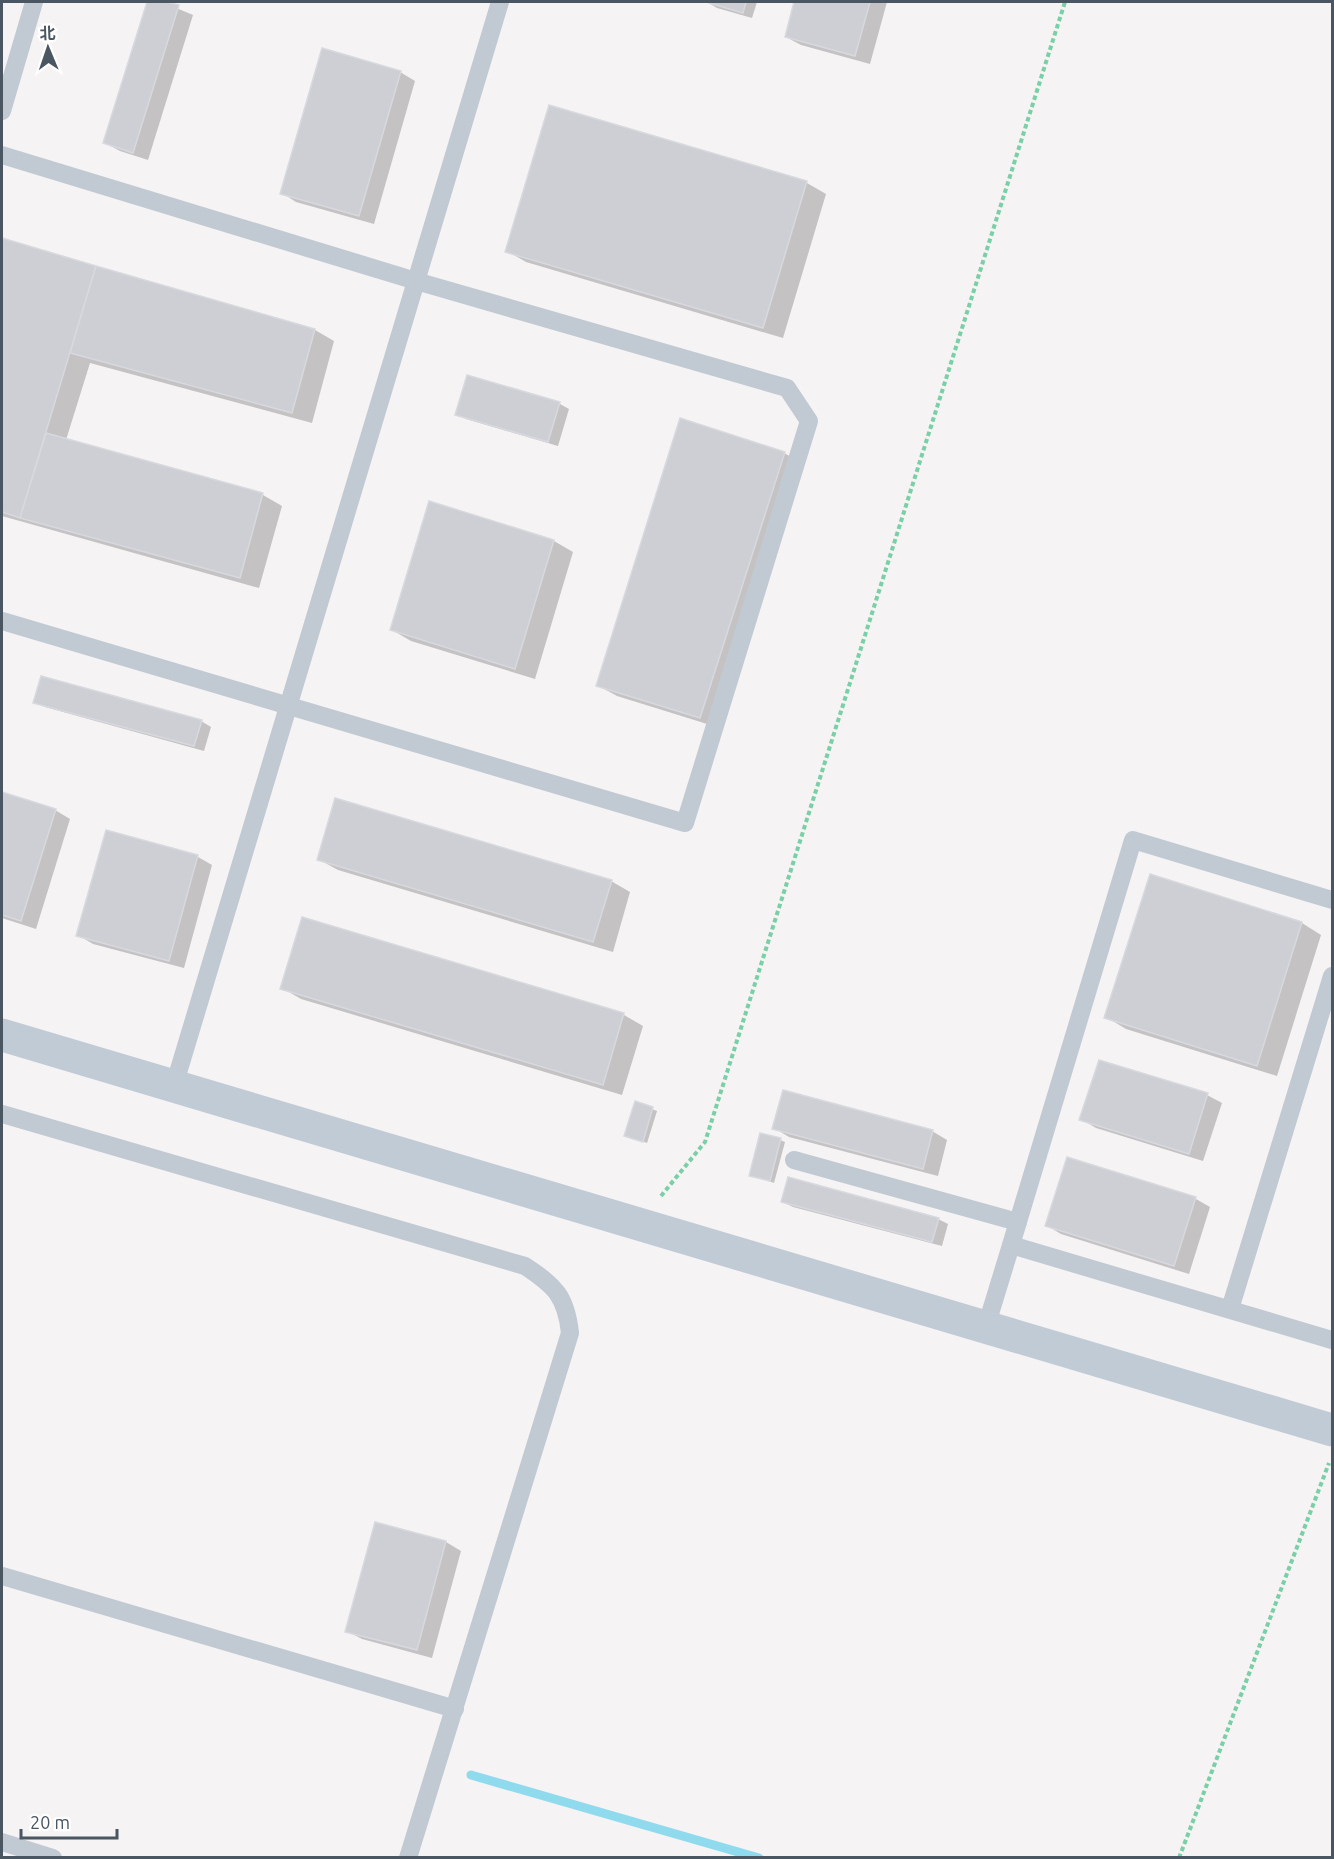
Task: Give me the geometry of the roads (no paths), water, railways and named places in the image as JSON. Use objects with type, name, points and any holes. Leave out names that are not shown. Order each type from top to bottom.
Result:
[{"type":"street","points":[[2,1035],[1332,1430]]},
{"type":"lane","points":[[2,111],[34,2]]},
{"type":"lane","points":[[174,1086],[500,2]]},
{"type":"lane","points":[[2,155],[416,281],[787,388],[809,422],[685,824],[2,621]]},
{"type":"lane","points":[[986,1328],[1133,840],[1332,900]]},
{"type":"lane","points":[[1230,1309],[1332,976]]},
{"type":"lane","points":[[2,1114],[525,1266],[548,1281],[567,1307],[570,1333],[408,1857]]},
{"type":"lane","points":[[794,1160],[1018,1222]]},
{"type":"lane","points":[[1011,1245],[1332,1340]]},
{"type":"lane","points":[[3,1582],[454,1709]]},
{"type":"lane","points":[[2,1842],[53,1857]]},
{"type":"waterway","points":[[471,1775],[759,1858]]}]
